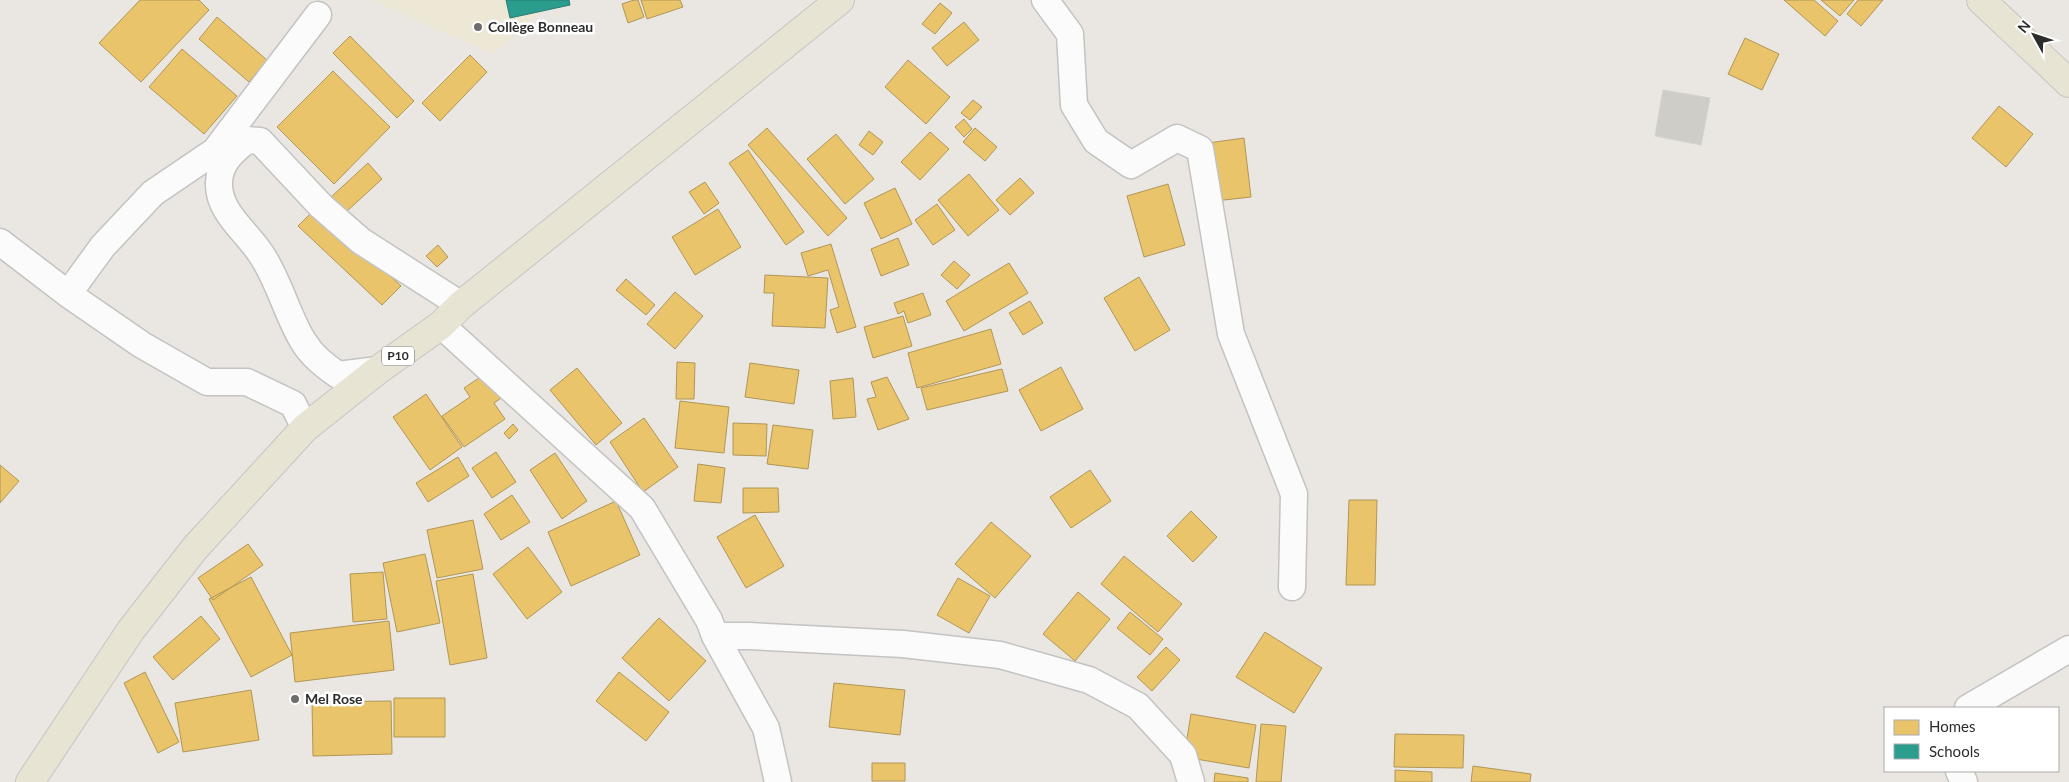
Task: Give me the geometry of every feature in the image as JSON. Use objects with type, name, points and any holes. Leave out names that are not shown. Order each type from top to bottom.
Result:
[{"type":"main road","name":"P10","points":[[30,782],[130,630],[156,596],[195,548],[305,428],[378,370],[441,325],[461,306],[840,0]]},
{"type":"main road","points":[[1981,0],[2069,83]]},
{"type":"street","points":[[1044,0],[1070,34],[1074,105],[1096,141],[1132,165],[1177,138],[1200,149],[1231,334],[1294,494],[1292,587]]},
{"type":"street","points":[[68,294],[103,246],[153,194],[215,151],[318,15]]},
{"type":"street","points":[[378,370],[338,375],[317,360],[302,340],[262,254],[226,210],[218,183],[223,164],[231,153],[247,140],[260,142],[321,206],[361,241],[461,306]]},
{"type":"street","points":[[0,242],[68,294],[142,345],[207,382],[247,382],[293,404],[305,428]]},
{"type":"street","points":[[441,325],[642,508],[709,620],[715,636],[766,728],[778,782]]},
{"type":"street","points":[[715,636],[903,644],[1000,655],[1089,680],[1138,706],[1183,755],[1191,782]]},
{"type":"street","points":[[1970,707],[2069,649]]},
{"type":"shaded area","name":"Collège Bonneau","points":[[371,0],[554,0],[493,54]]},
{"type":"building: Homes","points":[[140,0],[199,0],[209,10],[141,82],[99,43]]},
{"type":"building: Homes","points":[[638,0],[644,17],[628,23],[622,4]]},
{"type":"building: Homes","points":[[641,0],[680,0],[683,7],[647,19]]},
{"type":"building: Homes","points":[[1784,0],[1814,0],[1838,21],[1825,36]]},
{"type":"building: Homes","points":[[1821,0],[1854,0],[1840,16]]},
{"type":"building: Homes","points":[[1858,0],[1883,0],[1861,26],[1847,14]]},
{"type":"building: Homes","points":[[940,3],[952,13],[935,34],[922,24]]},
{"type":"building: Homes","points":[[217,17],[267,60],[249,82],[199,39]]},
{"type":"building: Homes","points":[[964,22],[979,40],[947,66],[932,48]]},
{"type":"building: Homes","points":[[350,36],[414,101],[397,118],[333,53]]},
{"type":"building: Homes","points":[[1745,38],[1779,54],[1762,90],[1728,74]]},
{"type":"building: Homes","points":[[182,49],[237,96],[204,134],[149,87]]},
{"type":"building: Homes","points":[[470,55],[487,72],[440,121],[422,103]]},
{"type":"building: Homes","points":[[908,60],[950,97],[926,124],[885,87]]},
{"type":"building: Homes","points":[[333,71],[390,127],[334,184],[277,127]]},
{"type":"building: Homes","points":[[973,100],[982,107],[970,120],[961,113]]},
{"type":"building: Homes","points":[[1999,106],[2033,134],[2006,167],[1972,138]]},
{"type":"building: Homes","points":[[964,119],[972,129],[964,137],[955,127]]},
{"type":"building: Homes","points":[[767,128],[847,218],[828,236],[748,145]]},
{"type":"building: Homes","points":[[975,128],[997,147],[985,161],[963,142]]},
{"type":"building: Homes","points":[[869,131],[883,142],[873,155],[859,145]]},
{"type":"building: Homes","points":[[930,132],[949,149],[920,180],[901,162]]},
{"type":"building: Homes","points":[[836,134],[874,179],[845,204],[807,159]]},
{"type":"building: Homes","points":[[1244,138],[1251,197],[1215,201],[1208,143]]},
{"type":"building: Homes","points":[[748,150],[804,232],[786,245],[729,163]]},
{"type":"building: Homes","points":[[368,163],[382,179],[346,212],[331,197]]},
{"type":"building: Homes","points":[[969,174],[999,210],[968,236],[938,200]]},
{"type":"building: Homes","points":[[1020,178],[1034,193],[1010,215],[996,200]]},
{"type":"building: Homes","points":[[705,182],[719,203],[704,214],[689,192]]},
{"type":"building: Homes","points":[[1168,184],[1185,245],[1144,257],[1127,196]]},
{"type":"building: Homes","points":[[895,188],[912,224],[881,239],[864,203]]},
{"type":"building: Homes","points":[[937,204],[955,230],[933,245],[915,220]]},
{"type":"building: Homes","points":[[317,207],[401,286],[382,305],[298,226]]},
{"type":"building: Homes","points":[[718,209],[741,247],[695,275],[672,237]]},
{"type":"building: Homes","points":[[898,238],[909,265],[881,276],[871,249]]},
{"type":"building: Homes","points":[[831,244],[856,327],[837,333],[830,310],[839,307],[828,270],[808,276],[801,253]]},
{"type":"building: Homes","points":[[438,245],[448,257],[437,267],[426,256]]},
{"type":"building: Homes","points":[[954,261],[970,275],[957,289],[941,275]]},
{"type":"building: Homes","points":[[1009,263],[1028,293],[964,331],[946,301]]},
{"type":"building: Homes","points":[[765,275],[828,278],[825,328],[772,326],[774,293],[764,293]]},
{"type":"building: Homes","points":[[1139,277],[1170,330],[1135,351],[1104,298]]},
{"type":"building: Homes","points":[[626,279],[655,305],[646,315],[616,290]]},
{"type":"building: Homes","points":[[675,292],[703,316],[675,349],[647,324]]},
{"type":"building: Homes","points":[[923,293],[931,315],[908,323],[904,311],[898,314],[894,303]]},
{"type":"building: Homes","points":[[1030,301],[1043,323],[1023,335],[1009,313]]},
{"type":"building: Homes","points":[[903,316],[912,346],[873,358],[864,327]]},
{"type":"building: Homes","points":[[991,329],[1001,364],[917,388],[908,353]]},
{"type":"building: Homes","points":[[677,362],[695,363],[694,399],[676,399]]},
{"type":"building: Homes","points":[[750,363],[799,370],[794,404],[745,397]]},
{"type":"building: Homes","points":[[1061,367],[1083,409],[1041,431],[1019,390]]},
{"type":"building: Homes","points":[[577,368],[622,423],[596,445],[550,390]]},
{"type":"building: Homes","points":[[1002,369],[1008,391],[927,410],[921,388]]},
{"type":"building: Homes","points":[[488,372],[504,396],[494,403],[505,419],[464,447],[442,416],[470,397],[464,388]]},
{"type":"building: Homes","points":[[887,377],[909,419],[878,430],[867,399],[876,397],[871,382]]},
{"type":"building: Homes","points":[[853,378],[856,417],[833,419],[830,381]]},
{"type":"building: Homes","points":[[426,394],[462,447],[430,470],[393,417]]},
{"type":"building: Homes","points":[[680,401],[729,407],[724,453],[675,448]]},
{"type":"building: Homes","points":[[644,418],[678,467],[643,492],[610,442]]},
{"type":"building: Homes","points":[[733,423],[767,424],[766,456],[733,455]]},
{"type":"building: Homes","points":[[513,424],[518,430],[509,439],[504,433]]},
{"type":"building: Homes","points":[[773,425],[813,430],[808,469],[767,464]]},
{"type":"building: Homes","points":[[496,452],[516,482],[492,498],[472,468]]},
{"type":"building: Homes","points":[[555,453],[587,501],[562,519],[530,470]]},
{"type":"building: Homes","points":[[458,457],[469,476],[428,502],[416,483]]},
{"type":"building: Homes","points":[[698,464],[725,468],[721,503],[694,501]]},
{"type":"building: Homes","points":[[0,465],[19,481],[0,503]]},
{"type":"building: Homes","points":[[1090,470],[1111,501],[1071,528],[1050,497]]},
{"type":"building: Homes","points":[[743,488],[778,488],[779,512],[743,513]]},
{"type":"building: Homes","points":[[512,495],[530,522],[501,540],[484,514]]},
{"type":"building: Homes","points":[[1349,500],[1377,500],[1375,585],[1346,585]]},
{"type":"building: Homes","points":[[616,501],[640,555],[571,586],[548,532]]},
{"type":"building: Homes","points":[[1191,511],[1217,537],[1193,562],[1167,536]]},
{"type":"building: Homes","points":[[755,515],[784,566],[746,588],[717,537]]},
{"type":"building: Homes","points":[[473,520],[483,569],[437,578],[427,530]]},
{"type":"building: Homes","points":[[991,522],[1031,556],[995,598],[955,564]]},
{"type":"building: Homes","points":[[248,544],[263,565],[213,600],[198,578]]},
{"type":"building: Homes","points":[[528,547],[562,592],[527,619],[493,574]]},
{"type":"building: Homes","points":[[425,554],[440,623],[397,632],[383,563]]},
{"type":"building: Homes","points":[[1124,556],[1182,604],[1158,632],[1101,584]]},
{"type":"building: Homes","points":[[383,572],[387,619],[353,622],[350,574]]},
{"type":"building: Homes","points":[[473,574],[487,658],[450,665],[436,581]]},
{"type":"building: Homes","points":[[251,577],[292,655],[251,677],[209,599]]},
{"type":"building: Homes","points":[[958,578],[990,596],[969,633],[937,615]]},
{"type":"building: Homes","points":[[1078,592],[1110,619],[1075,661],[1043,634]]},
{"type":"building: Homes","points":[[1130,612],[1163,639],[1150,655],[1117,628]]},
{"type":"building: Homes","points":[[201,616],[220,639],[173,680],[153,657]]},
{"type":"building: Homes","points":[[659,618],[706,661],[669,701],[622,658]]},
{"type":"building: Homes","points":[[389,621],[394,670],[295,682],[290,633]]},
{"type":"building: Homes","points":[[1265,632],[1322,668],[1294,713],[1236,677]]},
{"type":"building: Homes","points":[[1166,647],[1180,660],[1152,691],[1137,677]]},
{"type":"building: Homes","points":[[145,672],[179,742],[158,753],[124,683]]},
{"type":"building: Homes","points":[[619,672],[669,712],[646,741],[596,701]]},
{"type":"building: Homes","points":[[834,683],[905,690],[900,735],[829,727]]},
{"type":"building: Homes","points":[[251,690],[259,740],[183,752],[175,703]]},
{"type":"building: Homes","points":[[394,698],[445,698],[445,737],[394,737]]},
{"type":"building: Homes","points":[[391,701],[392,754],[313,756],[312,702]]},
{"type":"building: Homes","points":[[1191,714],[1256,725],[1249,768],[1184,757]]},
{"type":"building: Homes","points":[[1261,724],[1286,726],[1281,782],[1256,782]]},
{"type":"building: Homes","points":[[1395,734],[1464,735],[1463,768],[1394,767]]},
{"type":"building: Homes","points":[[872,763],[905,763],[905,781],[872,781]]},
{"type":"building: Homes","points":[[1473,766],[1531,774],[1530,782],[1471,782]]},
{"type":"building: Homes","points":[[1395,770],[1432,772],[1432,782],[1395,782]]},
{"type":"building: Homes","points":[[1215,773],[1248,778],[1248,782],[1214,782]]},
{"type":"building: Schools","points":[[506,0],[569,0],[570,5],[510,18]]},
{"type":"building: Other","points":[[1663,90],[1710,98],[1701,145],[1655,136]]},
{"type":"place","name":"Collège Bonneau","points":[[478,27]]},
{"type":"place","name":"Mel Rose","points":[[295,699]]}]
